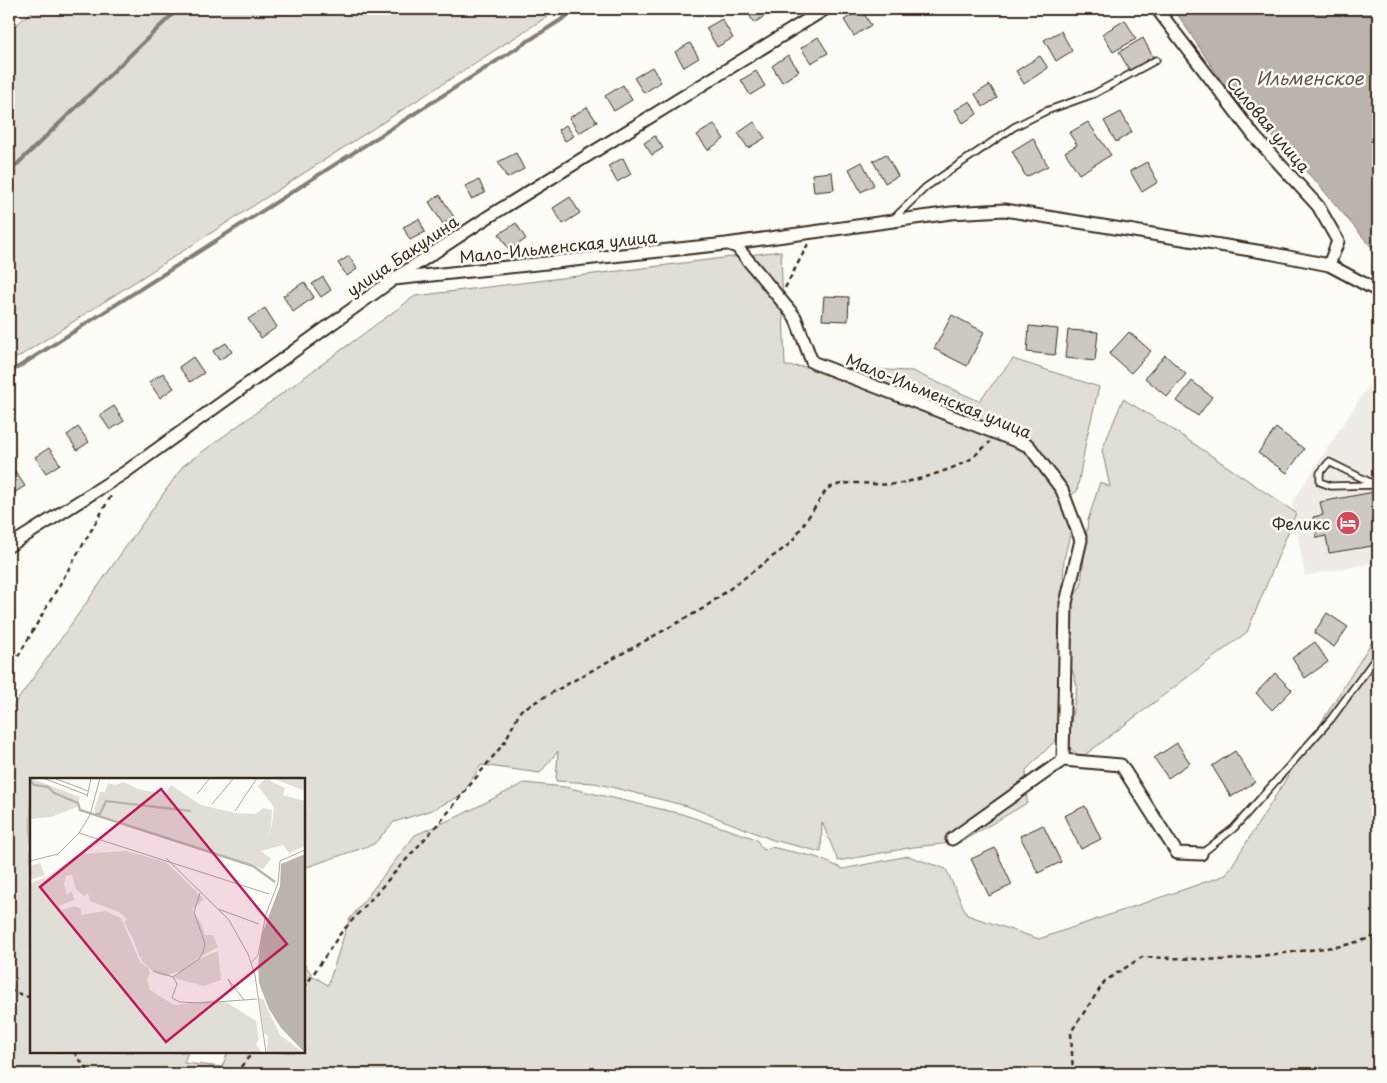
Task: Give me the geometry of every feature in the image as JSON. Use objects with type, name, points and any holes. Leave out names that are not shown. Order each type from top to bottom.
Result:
[{"type":"street","name":"улица Бакулина","points":[[9,546],[124,473],[394,279],[488,217],[825,9]]},
{"type":"street","name":"Силовая улица","points":[[1157,9],[1255,137],[1318,206],[1338,241],[1329,265]]},
{"type":"street","name":"Мало-Ильменская улица","points":[[394,279],[726,244],[893,219],[1004,210],[1260,251],[1329,265],[1378,291]]},
{"type":"street","name":"Мало-Ильменская улица","points":[[726,244],[737,247],[795,317],[812,362],[1029,446],[1062,490],[1081,540],[1066,603],[1063,760]]},
{"type":"street","points":[[952,839],[1063,760],[1121,765],[1177,853],[1202,854]]},
{"type":"lane","points":[[893,219],[926,187],[1014,127],[1046,111],[1094,94],[1156,60]]},
{"type":"lane","points":[[1329,462],[1376,486],[1331,486],[1320,482],[1320,473],[1329,462]]},
{"type":"lane","points":[[1202,854],[1234,828],[1331,719],[1378,655]]},
{"type":"path","points":[[780,300],[792,271],[816,231]]},
{"type":"path","points":[[305,986],[340,934],[445,816],[504,743],[521,710],[704,608],[791,543],[828,489],[836,484],[856,482],[895,484],[939,472],[969,459],[999,434]]},
{"type":"path","points":[[9,672],[124,473]]},
{"type":"path","points":[[1073,1074],[1071,1032],[1105,981],[1142,957],[1227,960],[1342,946],[1378,936]]},
{"type":"path","points":[[9,990],[30,998]]},
{"type":"path","points":[[75,1053],[90,1074]]},
{"type":"path","points":[[235,1074],[252,1053]]},
{"type":"shaded area","points":[[35,9],[559,9],[9,363],[9,31]]},
{"type":"shaded area","points":[[781,251],[785,366],[912,371],[979,401],[1013,359],[1099,387],[1086,441],[1077,491],[1063,501],[1074,518],[1064,559],[1062,617],[1081,585],[1088,520],[1100,482],[1110,487],[1102,450],[1123,399],[1166,425],[1296,513],[1247,632],[1081,758],[1063,741],[1071,722],[1077,686],[1061,633],[1058,738],[1026,770],[1027,803],[961,842],[914,847],[838,861],[822,822],[821,852],[773,840],[687,806],[595,783],[556,781],[558,751],[540,773],[481,765],[462,795],[432,810],[394,822],[374,844],[305,868],[305,778],[30,778],[30,1053],[188,1053],[184,1063],[222,1067],[228,1053],[305,1053],[305,965],[313,976],[328,985],[349,920],[415,835],[461,815],[524,783],[565,787],[682,814],[756,839],[763,850],[771,847],[816,857],[843,869],[908,856],[946,869],[967,915],[1039,939],[1226,875],[1378,632],[1378,1074],[9,1074],[9,712],[183,466],[415,296]]},
{"type":"shaded area","name":"Феликс","points":[[1370,383],[1378,387],[1378,562],[1305,576],[1292,503]]},
{"type":"water","name":"Ильменское","points":[[1174,9],[1378,9],[1378,255],[1318,184],[1228,91]]},
{"type":"building","points":[[746,9],[765,9],[768,14],[754,23]]},
{"type":"building","points":[[861,9],[871,25],[854,36],[844,20]]},
{"type":"building","points":[[883,9],[898,9],[888,16]]},
{"type":"building","points":[[722,19],[733,38],[717,47],[706,28]]},
{"type":"building","points":[[1125,20],[1136,39],[1113,52],[1102,34]]},
{"type":"building","points":[[1061,31],[1072,51],[1056,61],[1044,40]]},
{"type":"building","points":[[818,37],[828,53],[811,63],[801,48]]},
{"type":"building","points":[[1143,38],[1153,57],[1130,71],[1119,52]]},
{"type":"building","points":[[690,43],[699,58],[684,67],[675,52]]},
{"type":"building","points":[[788,55],[799,71],[782,82],[772,66]]},
{"type":"building","points":[[1040,56],[1048,68],[1024,84],[1016,71]]},
{"type":"building","points":[[652,67],[661,82],[644,93],[634,78]]},
{"type":"building","points":[[756,71],[765,86],[750,95],[741,80]]},
{"type":"building","points":[[623,85],[632,100],[614,111],[605,96]]},
{"type":"building","points":[[990,85],[997,98],[983,107],[975,94]]},
{"type":"building","points":[[970,101],[977,114],[963,123],[955,110]]},
{"type":"building","points":[[587,107],[597,122],[579,133],[569,118]]},
{"type":"building","points":[[1121,112],[1132,132],[1116,142],[1104,121]]},
{"type":"building","points":[[754,122],[765,138],[748,148],[738,133]]},
{"type":"building","points":[[1088,122],[1111,155],[1079,174],[1065,152],[1077,145],[1069,133]]},
{"type":"building","points":[[714,124],[724,139],[708,150],[697,135]]},
{"type":"building","points":[[566,125],[574,136],[565,141],[558,130]]},
{"type":"building","points":[[655,136],[663,148],[652,155],[644,143]]},
{"type":"building","points":[[1033,138],[1048,166],[1026,177],[1012,151]]},
{"type":"building","points":[[516,153],[524,169],[507,178],[498,162]]},
{"type":"building","points":[[886,154],[898,176],[885,183],[873,161]]},
{"type":"building","points":[[623,158],[631,174],[617,182],[608,166]]},
{"type":"building","points":[[862,162],[874,185],[861,192],[849,169]]},
{"type":"building","points":[[1147,162],[1158,182],[1142,192],[1130,171]]},
{"type":"building","points":[[832,172],[834,190],[814,192],[812,174]]},
{"type":"building","points":[[479,180],[485,193],[471,199],[465,186]]},
{"type":"building","points":[[440,195],[454,217],[443,224],[429,202]]},
{"type":"building","points":[[570,197],[580,213],[563,224],[553,208]]},
{"type":"building","points":[[419,219],[425,232],[410,240],[403,227]]},
{"type":"building","points":[[516,223],[526,239],[509,250],[499,234]]},
{"type":"building","points":[[349,256],[357,269],[347,276],[338,263]]},
{"type":"building","points":[[323,277],[331,290],[321,297],[312,284]]},
{"type":"building","points":[[304,282],[314,297],[293,312],[283,296]]},
{"type":"building","points":[[824,296],[849,297],[848,321],[822,320]]},
{"type":"building","points":[[265,308],[277,327],[261,338],[248,319]]},
{"type":"building","points":[[952,315],[984,332],[967,366],[934,349]]},
{"type":"building","points":[[1029,326],[1058,329],[1055,355],[1027,352]]},
{"type":"building","points":[[1068,330],[1098,332],[1095,361],[1065,358]]},
{"type":"building","points":[[1129,332],[1151,351],[1131,373],[1109,354]]},
{"type":"building","points":[[226,343],[232,352],[219,360],[213,351]]},
{"type":"building","points":[[1165,355],[1186,374],[1167,397],[1145,378]]},
{"type":"building","points":[[193,357],[204,373],[190,382],[179,367]]},
{"type":"building","points":[[163,373],[174,388],[160,398],[149,382]]},
{"type":"building","points":[[1192,381],[1212,397],[1198,416],[1177,401]]},
{"type":"building","points":[[114,406],[124,421],[110,430],[100,415]]},
{"type":"building","points":[[78,427],[89,442],[77,450],[67,435]]},
{"type":"building","points":[[1276,428],[1304,449],[1287,473],[1258,453]]},
{"type":"building","points":[[49,448],[60,464],[46,473],[35,457]]},
{"type":"building","points":[[15,471],[25,486],[11,495],[9,492],[9,476]]},
{"type":"building","points":[[1374,492],[1378,516],[1378,545],[1329,553],[1326,536],[1317,538],[1313,517],[1323,515],[1320,502]]},
{"type":"building","points":[[1327,613],[1348,627],[1334,647],[1314,633]]},
{"type":"building","points":[[1315,642],[1328,662],[1305,678],[1292,658]]},
{"type":"building","points":[[1275,673],[1292,690],[1272,710],[1256,693]]},
{"type":"building","points":[[1177,743],[1190,763],[1168,778],[1154,758]]},
{"type":"building","points":[[1235,751],[1255,782],[1231,797],[1212,766]]},
{"type":"building","points":[[1085,806],[1101,839],[1081,849],[1064,816]]},
{"type":"building","points":[[1043,825],[1061,862],[1038,873],[1020,836]]},
{"type":"building","points":[[995,848],[1012,885],[989,896],[971,859]]},
{"type":"waterway","points":[[9,172],[178,9]]},
{"type":"waterway","points":[[9,373],[578,9]]},
{"type":"place","name":"Феликс","points":[[1348,523]]}]
